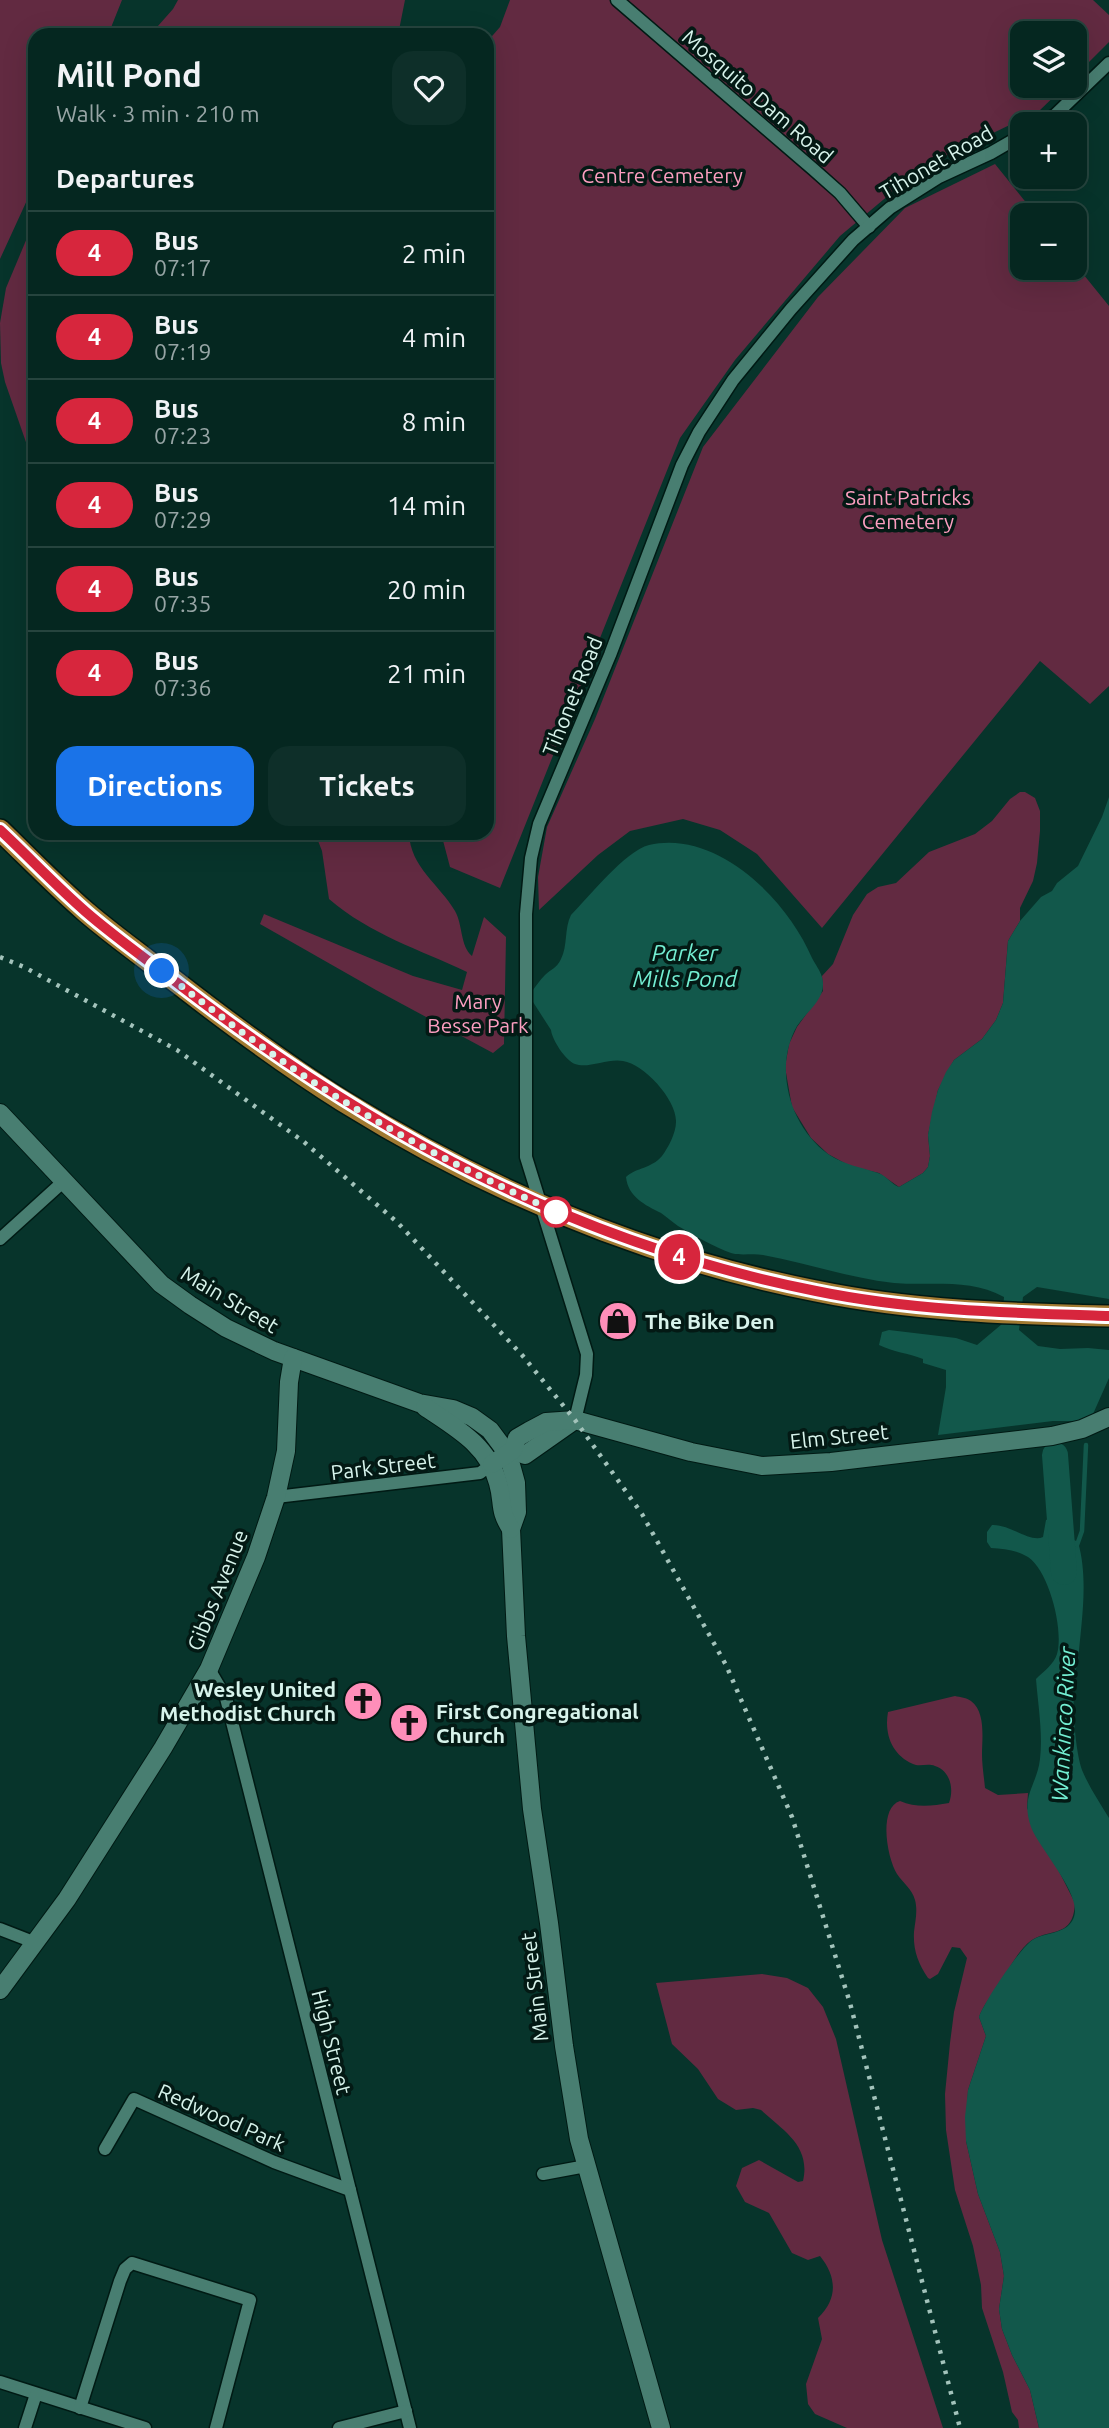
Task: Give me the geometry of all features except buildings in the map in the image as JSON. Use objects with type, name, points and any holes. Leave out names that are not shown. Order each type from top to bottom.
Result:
[{"type":"main road","points":[[0,830],[86,912],[279,1058],[380,1123],[541,1205],[602,1231],[679,1257],[804,1289],[932,1309],[1109,1315]]},
{"type":"main road","name":"Main Street","points":[[0,1113],[161,1283],[190,1305],[226,1328],[274,1351],[419,1403],[453,1409],[472,1417],[490,1430],[510,1452],[516,1483],[517,1512],[511,1529],[516,1636],[532,1809],[564,2046],[579,2139],[661,2428]]},
{"type":"main road","name":"Gibbs Avenue","points":[[0,1990],[36,1943],[106,1839],[209,1670],[256,1557],[276,1497],[286,1451],[289,1382],[293,1358]]},
{"type":"main road","name":"Main Street","points":[[419,1403],[465,1434],[492,1464],[499,1486],[502,1515],[511,1529]]},
{"type":"main road","name":"Elm Street","points":[[492,1464],[510,1452],[517,1438],[547,1422],[575,1420],[691,1452],[762,1466],[831,1462],[1052,1436],[1082,1429],[1109,1418]]},
{"type":"street","name":"Mosquito Dam Road","points":[[617,0],[840,193],[869,227]]},
{"type":"street","points":[[1059,112],[1109,63]]},
{"type":"street","name":"Tihonet Road","points":[[575,1420],[586,1375],[587,1354],[527,1166],[526,914],[531,858],[539,824],[610,655],[682,464],[733,380],[791,309],[890,208],[939,177],[1010,142]]},
{"type":"street","points":[[0,1239],[64,1181]]},
{"type":"street","name":"Park Street","points":[[276,1497],[480,1473],[492,1464]]},
{"type":"street","name":"High Street","points":[[209,1670],[226,1699],[410,2428]]},
{"type":"street","points":[[0,1929],[36,1943]]},
{"type":"street","name":"Redwood Park","points":[[105,2149],[134,2099],[274,2162],[350,2190]]},
{"type":"street","points":[[543,2174],[586,2166]]},
{"type":"street","points":[[80,2408],[120,2281],[125,2269],[132,2263],[250,2300],[216,2428]]},
{"type":"street","points":[[0,2382],[145,2428]]},
{"type":"street","points":[[25,2428],[36,2393]]},
{"type":"street","points":[[339,2428],[406,2412]]},
{"type":"green space","points":[[0,0],[122,0],[111,28],[28,28],[28,198],[0,259]]},
{"type":"green space","points":[[178,0],[405,0],[399,28],[156,28]]},
{"type":"green space","name":"Centre Cemetery","points":[[510,0],[1093,0],[1109,15],[1109,42],[1087,64],[1087,21],[1010,21],[1010,98],[1053,98],[1037,112],[1010,112],[1010,125],[937,160],[908,179],[840,236],[735,360],[680,438],[500,888],[450,867],[443,840],[494,840],[494,34],[500,27]]},
{"type":"green space","name":"Saint Patricks Cemetery","points":[[995,164],[1010,183],[1010,189],[1015,189],[1026,203],[1010,203],[1010,280],[1087,279],[1109,306],[1109,686],[1090,704],[1040,661],[822,928],[757,854],[720,830],[683,819],[630,831],[598,855],[539,910],[538,877],[547,827],[595,719],[703,447],[818,297],[905,208]]},
{"type":"green space","points":[[28,236],[28,448],[1,363],[0,323],[6,288]]},
{"type":"green space","points":[[1020,792],[1035,798],[1040,811],[1040,831],[1033,881],[1020,908],[1020,921],[1008,941],[1003,1003],[996,1020],[982,1039],[954,1060],[938,1090],[928,1135],[928,1167],[923,1173],[899,1187],[879,1173],[850,1166],[828,1154],[811,1138],[792,1107],[785,1067],[789,1044],[797,1027],[823,991],[822,976],[833,964],[853,915],[867,894],[878,887],[896,883],[929,852],[975,834]]},
{"type":"green space","name":"Mary Besse Park","points":[[318,840],[410,840],[420,866],[455,911],[468,952],[472,956],[484,917],[506,937],[504,1044],[493,1053],[260,924],[264,914],[413,976],[462,990],[467,972],[378,932],[329,899],[322,851]]},
{"type":"green space","points":[[955,1696],[971,1701],[979,1712],[985,1788],[998,1795],[1028,1793],[1027,1808],[1075,1903],[1073,1915],[1064,1928],[1034,1939],[1022,1949],[983,2008],[979,2017],[986,2036],[968,2090],[966,2141],[978,2194],[1000,2252],[1004,2276],[999,2309],[1002,2329],[1030,2390],[1039,2428],[1019,2428],[1018,2420],[1012,2412],[1003,2372],[982,2308],[981,2285],[973,2246],[955,2190],[946,2130],[945,2094],[954,2012],[967,1958],[960,1948],[952,1947],[938,1974],[928,1978],[915,1951],[914,1896],[893,1867],[886,1834],[893,1805],[900,1801],[924,1806],[949,1803],[951,1792],[948,1776],[940,1768],[913,1764],[895,1749],[887,1728],[888,1712]]},
{"type":"green space","points":[[762,1974],[787,1978],[808,1988],[823,2007],[836,2039],[882,2240],[943,2428],[847,2428],[815,2414],[808,2404],[806,2384],[822,2339],[818,2318],[825,2311],[832,2296],[830,2272],[820,2256],[808,2260],[792,2253],[769,2213],[745,2202],[736,2186],[742,2168],[759,2160],[798,2182],[803,2181],[803,2158],[787,2132],[761,2110],[736,2110],[718,2099],[698,2069],[672,2044],[656,1983]]},
{"type":"water","name":"Parker Mills Pond","points":[[1109,797],[1109,1299],[1037,1287],[1023,1297],[1019,1330],[1038,1346],[1109,1350],[1109,1378],[1093,1414],[1078,1421],[1053,1421],[938,1435],[946,1370],[923,1363],[923,1359],[879,1345],[882,1332],[889,1330],[956,1338],[977,1345],[1002,1324],[1004,1297],[978,1287],[894,1283],[763,1255],[735,1254],[678,1226],[638,1200],[630,1190],[626,1177],[658,1160],[671,1140],[676,1126],[675,1113],[665,1094],[649,1076],[623,1061],[580,1065],[571,1062],[557,1044],[533,1002],[531,993],[561,959],[571,915],[608,876],[639,849],[649,845],[675,843],[700,848],[725,859],[747,874],[786,914],[801,936],[822,977],[823,985],[819,998],[797,1026],[786,1060],[789,1096],[795,1113],[804,1129],[828,1154],[881,1174],[899,1187],[923,1173],[928,1167],[928,1135],[932,1112],[946,1072],[954,1060],[982,1039],[996,1020],[1003,1003],[1008,941],[1020,921],[1041,897],[1052,891],[1057,883],[1078,866]]},
{"type":"water","points":[[1052,1517],[1057,1521],[1062,1542],[1078,1542],[1081,1556],[1083,1602],[1074,1685],[1075,1732],[1082,1770],[1109,1818],[1109,2428],[1039,2428],[1030,2390],[1002,2329],[999,2309],[1004,2276],[1000,2252],[978,2194],[966,2141],[968,2090],[986,2036],[979,2017],[982,2010],[1028,1944],[1034,1939],[1062,1930],[1074,1917],[1072,1896],[1036,1837],[1027,1807],[1041,1749],[1036,1679],[1056,1658],[1059,1644],[1053,1602],[1036,1564],[1028,1557],[1010,1550],[991,1548],[987,1542],[987,1532],[992,1525],[1006,1527],[1032,1538],[1043,1537],[1046,1520]]},
{"type":"waterway","points":[[1077,1545],[1082,1531],[1086,1445]]},
{"type":"waterway","name":"Wankinco River","points":[[1055,1455],[1064,1572]]},
{"type":"railway","points":[[0,957],[24,967],[177,1050],[304,1142],[397,1222],[522,1355],[575,1420],[642,1514],[726,1665],[792,1817],[850,2003],[960,2428]]},
{"type":"bus line","name":"4","points":[[0,830],[86,912],[279,1058],[380,1123],[478,1175],[559,1213],[679,1257],[816,1292],[932,1309],[1109,1316]]},
{"type":"place","name":"The Bike Den","points":[[618,1321]]},
{"type":"place","name":"Wesley United Methodist Church","points":[[363,1701]]},
{"type":"place","name":"First Congregational Church","points":[[409,1723]]},
{"type":"route","points":[[162,971],[248,1037],[342,1100],[439,1155],[559,1213],[556,1212]]}]
